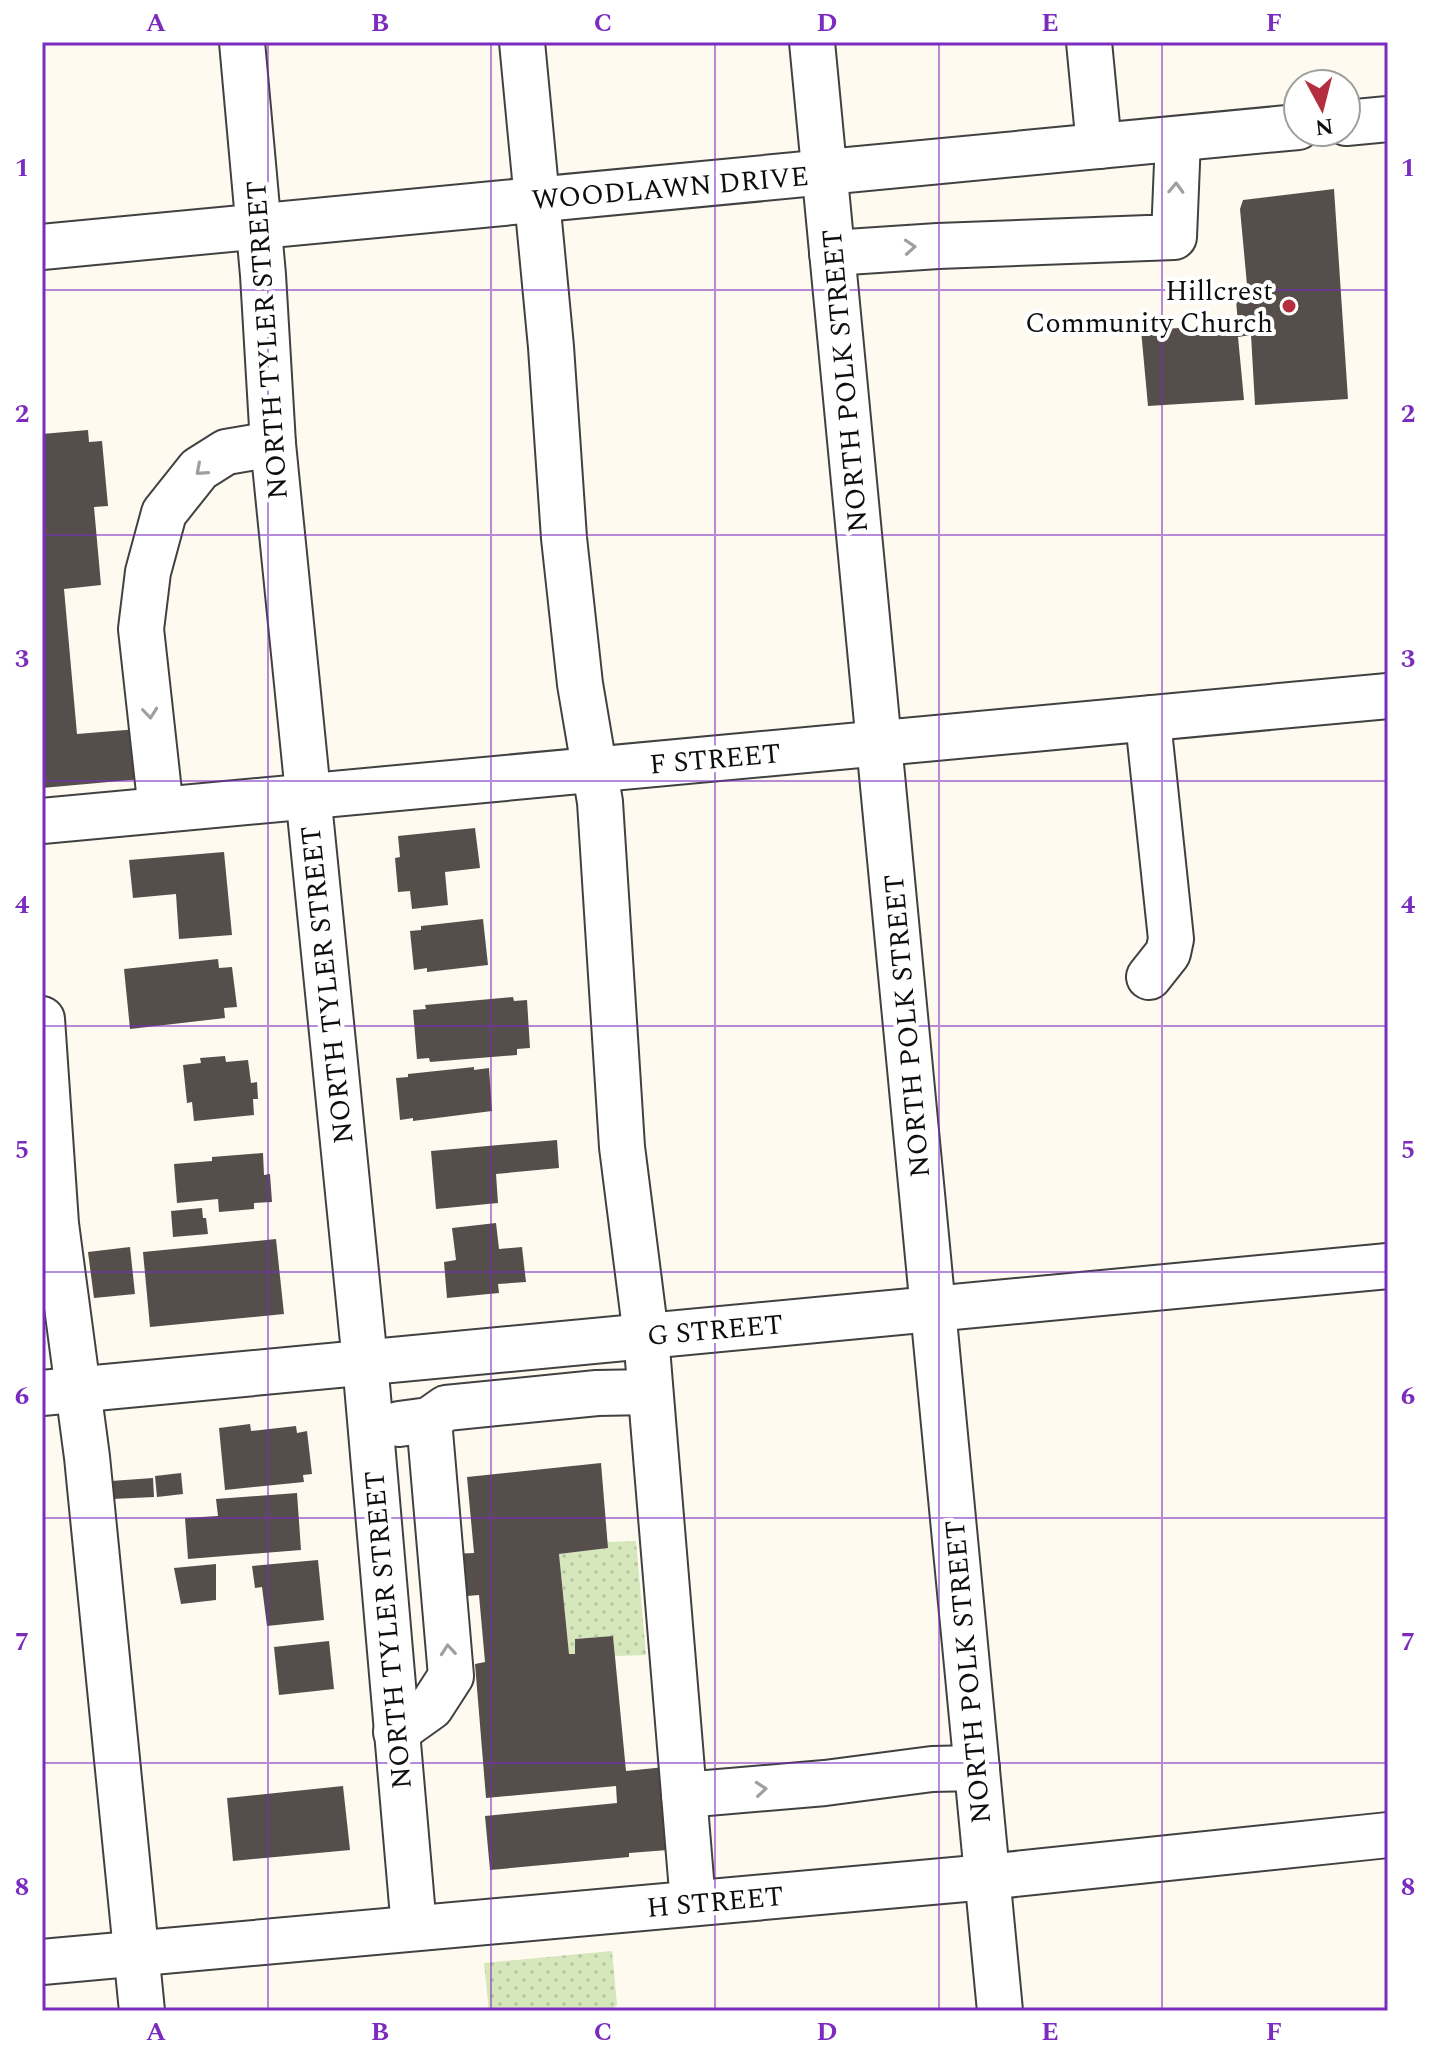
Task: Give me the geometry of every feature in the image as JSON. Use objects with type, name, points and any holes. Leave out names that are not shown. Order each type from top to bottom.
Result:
[{"type":"street","name":"NORTH TYLER STREET","points":[[242,42],[259,228],[273,444],[365,1362],[414,1928]]},
{"type":"street","points":[[522,42],[551,347],[564,538],[580,684],[600,802],[622,1147],[646,1336],[693,1903]]},
{"type":"street","name":"NORTH POLK STREET","points":[[812,42],[1000,2011]]},
{"type":"street","points":[[1089,42],[1099,146]]},
{"type":"street","points":[[1362,121],[1388,119]]},
{"type":"street","name":"WOODLAWN DRIVE","points":[[42,247],[1282,129]]},
{"type":"street","points":[[832,253],[1174,237],[1178,139]]},
{"type":"street","points":[[161,810],[141,629],[148,572],[164,513],[199,469],[226,452],[273,444]]},
{"type":"street","name":"F STREET","points":[[42,821],[1388,696]]},
{"type":"street","points":[[1149,977],[1168,953],[1171,939],[1150,740],[1152,718]]},
{"type":"street","points":[[42,1019],[56,1224],[60,1391],[87,1457],[142,2011]]},
{"type":"street","name":"G STREET","points":[[60,1391],[1388,1266]]},
{"type":"street","points":[[369,1427],[429,1420],[446,1408],[597,1393],[650,1392]]},
{"type":"street","points":[[396,1732],[431,1707],[451,1676],[429,1420]]},
{"type":"street","points":[[684,1795],[825,1783],[932,1769],[977,1768]]},
{"type":"street","name":"H STREET","points":[[42,1962],[987,1877],[1388,1835]]},
{"type":"green space","points":[[636,1541],[646,1655],[615,1656],[613,1636],[575,1639],[575,1654],[569,1654],[559,1554],[607,1548],[607,1542]]},
{"type":"green space","points":[[612,1951],[617,2005],[611,2011],[489,2011],[484,1963]]},
{"type":"building","name":"Hillcrest Community Church","points":[[1334,189],[1348,399],[1255,405],[1251,335],[1238,337],[1244,400],[1148,406],[1141,330],[1238,325],[1235,287],[1247,285],[1240,209],[1243,200]]},
{"type":"building","points":[[88,430],[89,442],[102,441],[108,506],[94,507],[101,585],[64,589],[77,734],[138,729],[142,779],[42,788],[42,434]]},
{"type":"building","points":[[475,828],[480,868],[445,872],[448,905],[412,909],[410,891],[398,892],[395,858],[400,857],[398,836]]},
{"type":"building","points":[[224,852],[232,935],[179,939],[176,894],[133,898],[129,860]]},
{"type":"building","points":[[483,919],[488,965],[427,972],[427,968],[414,970],[410,931],[421,930],[421,926]]},
{"type":"building","points":[[218,959],[219,968],[232,967],[237,1007],[224,1008],[225,1018],[130,1029],[124,969]]},
{"type":"building","points":[[513,997],[514,1001],[527,1000],[530,1048],[517,1049],[517,1055],[430,1062],[429,1058],[417,1059],[413,1010],[426,1009],[425,1005]]},
{"type":"building","points":[[225,1056],[226,1062],[248,1060],[251,1083],[257,1082],[258,1099],[253,1099],[254,1115],[194,1121],[192,1102],[187,1103],[183,1065],[201,1063],[200,1058]]},
{"type":"building","points":[[474,1067],[474,1070],[489,1068],[492,1111],[400,1120],[396,1078]]},
{"type":"building","points":[[557,1140],[559,1168],[496,1174],[498,1203],[436,1209],[431,1151]]},
{"type":"building","points":[[263,1153],[264,1175],[270,1174],[272,1202],[254,1203],[254,1209],[219,1212],[218,1199],[177,1203],[174,1164]]},
{"type":"building","points":[[202,1208],[208,1234],[173,1237],[171,1211]]},
{"type":"building","points":[[496,1223],[499,1249],[522,1247],[526,1282],[498,1284],[499,1293],[447,1298],[444,1262],[456,1260],[452,1228]]},
{"type":"building","points":[[276,1239],[284,1314],[150,1327],[143,1252]]},
{"type":"building","points":[[130,1247],[135,1294],[94,1298],[88,1252]]},
{"type":"building","points":[[250,1424],[251,1431],[296,1426],[297,1433],[307,1431],[312,1474],[303,1475],[304,1482],[225,1490],[219,1428]]},
{"type":"building","points":[[601,1463],[608,1548],[559,1554],[569,1654],[575,1654],[575,1639],[613,1636],[626,1771],[665,1767],[668,1850],[629,1853],[629,1857],[490,1870],[485,1816],[617,1803],[616,1786],[486,1798],[475,1664],[485,1662],[479,1595],[455,1597],[451,1554],[474,1553],[467,1477]]},
{"type":"building","points":[[181,1473],[183,1494],[157,1497],[155,1476]]},
{"type":"building","points":[[153,1478],[154,1497],[112,1499],[111,1481]]},
{"type":"building","points":[[297,1493],[301,1550],[188,1559],[185,1518],[218,1516],[216,1499]]},
{"type":"building","points":[[318,1560],[324,1620],[267,1626],[262,1587],[255,1588],[252,1566]]},
{"type":"building","points":[[216,1564],[216,1600],[181,1604],[174,1568]]},
{"type":"building","points":[[329,1641],[334,1689],[279,1695],[274,1647]]},
{"type":"building","points":[[343,1786],[350,1850],[233,1861],[227,1798]]},
{"type":"place","name":"Hillcrest Community Church","points":[[1289,306]]}]
